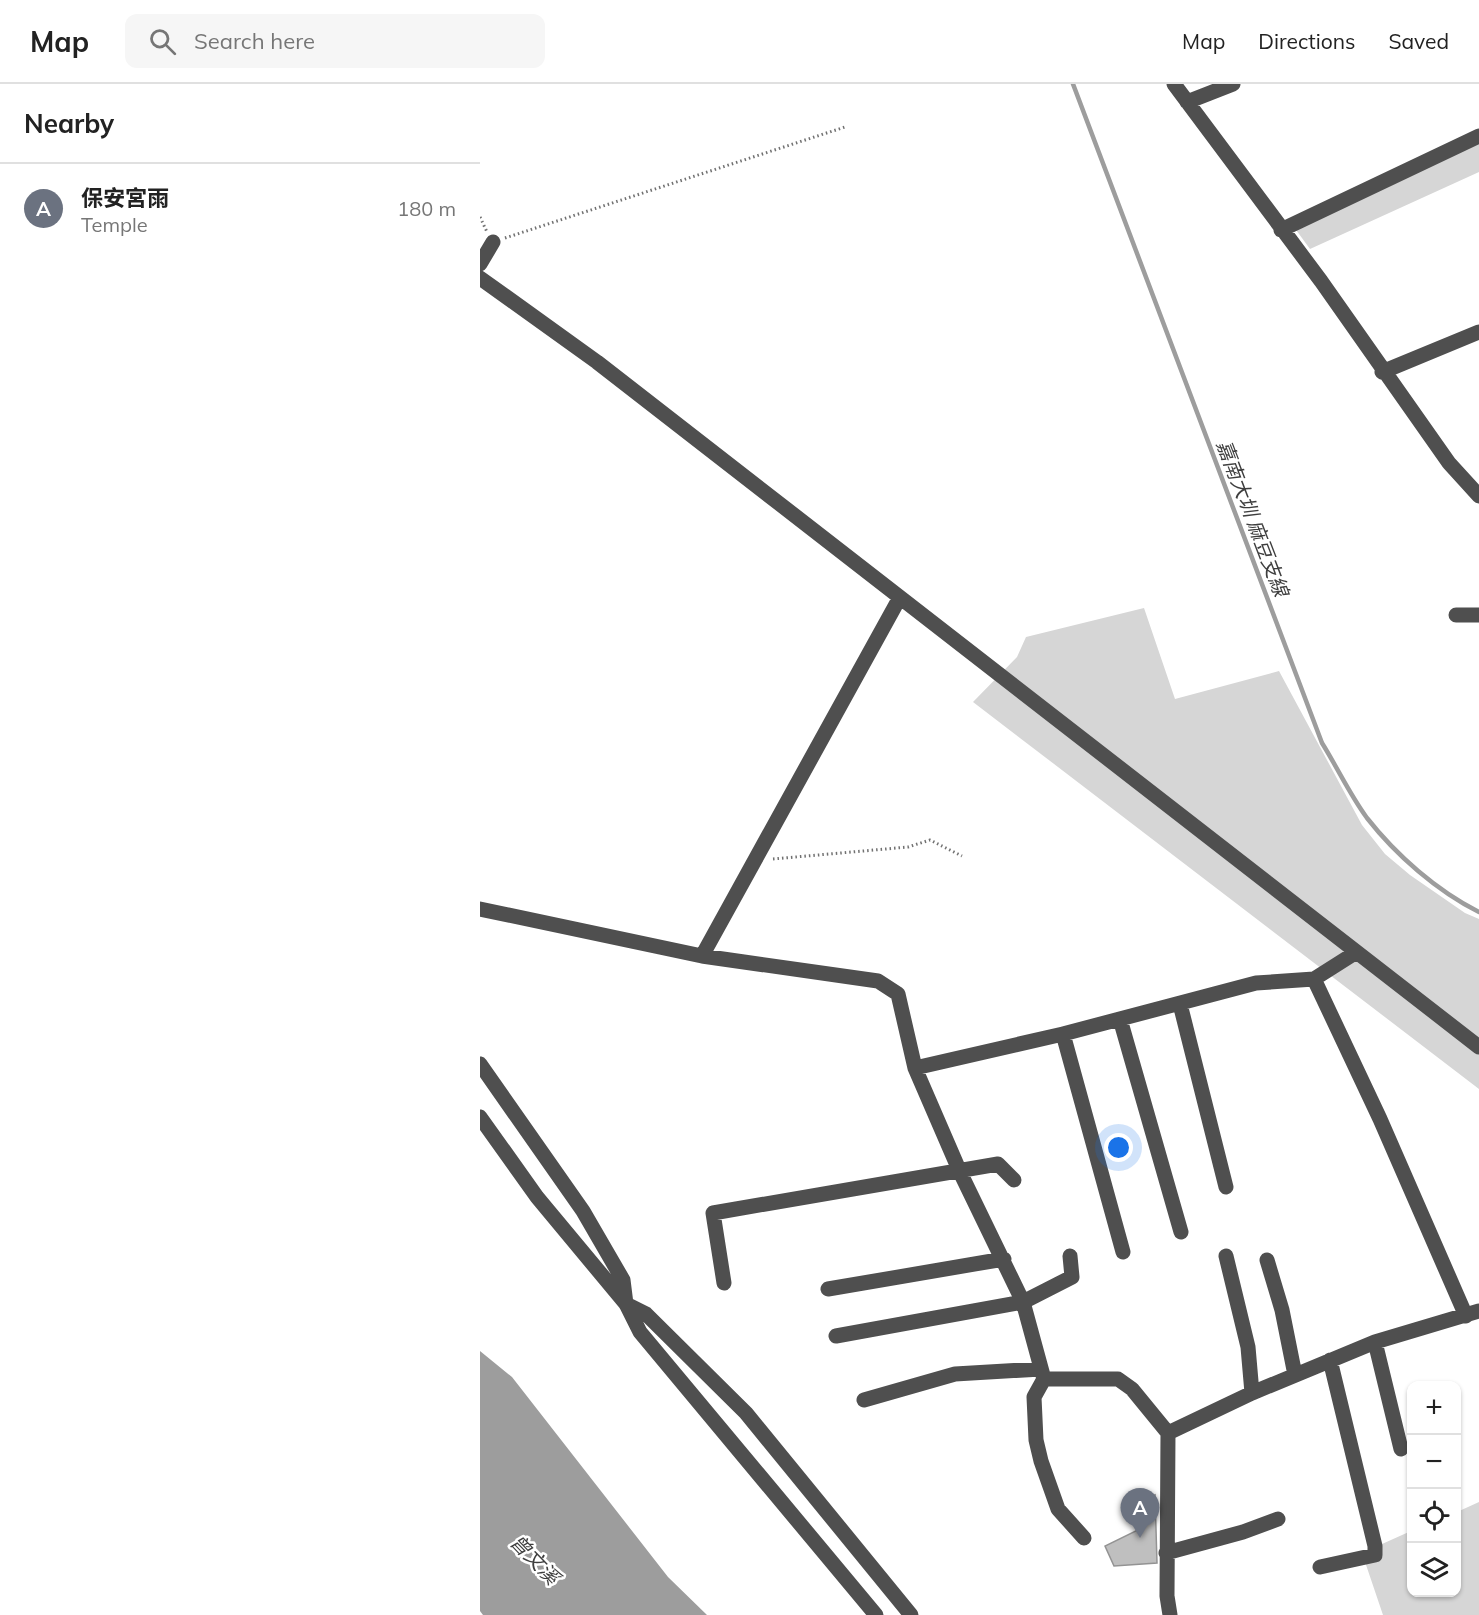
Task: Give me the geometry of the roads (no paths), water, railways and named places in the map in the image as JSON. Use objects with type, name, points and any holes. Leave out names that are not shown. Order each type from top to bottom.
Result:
[{"type":"street","points":[[1173,84],[1321,281],[1382,372],[1449,463],[1479,496]]},
{"type":"street","points":[[1187,102],[1233,84]]},
{"type":"street","points":[[1281,230],[1479,136]]},
{"type":"street","points":[[480,264],[493,242]]},
{"type":"street","points":[[480,278],[597,362],[899,599],[1479,1047]]},
{"type":"street","points":[[1382,372],[1479,332]]},
{"type":"street","points":[[702,956],[899,599]]},
{"type":"street","points":[[1456,615],[1479,615]]},
{"type":"street","points":[[480,909],[702,956],[878,981],[898,994],[915,1068],[960,1172],[1023,1302],[1042,1374],[1034,1397],[1036,1440],[1041,1461],[1058,1509],[1084,1538]]},
{"type":"street","points":[[915,1068],[1063,1034],[1256,983],[1314,979],[1355,953]]},
{"type":"street","points":[[1168,1433],[1252,1393],[1375,1342],[1473,1313],[1314,979]]},
{"type":"street","points":[[1180,1004],[1226,1186]]},
{"type":"street","points":[[1120,1019],[1181,1232]]},
{"type":"street","points":[[1063,1034],[1123,1252]]},
{"type":"street","points":[[480,1064],[583,1211],[623,1280],[626,1304]]},
{"type":"street","points":[[480,1117],[537,1197],[626,1304],[647,1340],[876,1615]]},
{"type":"street","points":[[724,1283],[712,1213],[998,1164],[1014,1180]]},
{"type":"street","points":[[836,1336],[1023,1302],[1072,1277],[1070,1256]]},
{"type":"street","points":[[1226,1256],[1248,1347],[1252,1393]]},
{"type":"street","points":[[828,1289],[1004,1259]]},
{"type":"street","points":[[1267,1260],[1282,1310],[1295,1375]]},
{"type":"street","points":[[626,1304],[646,1314],[746,1413],[911,1615]]},
{"type":"street","points":[[1375,1342],[1401,1449]]},
{"type":"street","points":[[1320,1567],[1375,1555],[1375,1546],[1330,1360]]},
{"type":"street","points":[[864,1400],[955,1374],[1042,1374],[1118,1379],[1132,1389],[1168,1433],[1166,1553],[1170,1615]]},
{"type":"street","points":[[1166,1553],[1278,1519]]},
{"type":"water","name":"曾文溪","points":[[480,1351],[512,1377],[668,1577],[707,1615],[483,1615],[480,1611]]},
{"type":"waterway","name":"嘉南大圳 麻豆支線","points":[[1073,84],[1322,743],[1349,790],[1378,832],[1433,883],[1479,912]]},
{"type":"place","name":"保安宮雨","points":[[1140,1538]]}]
